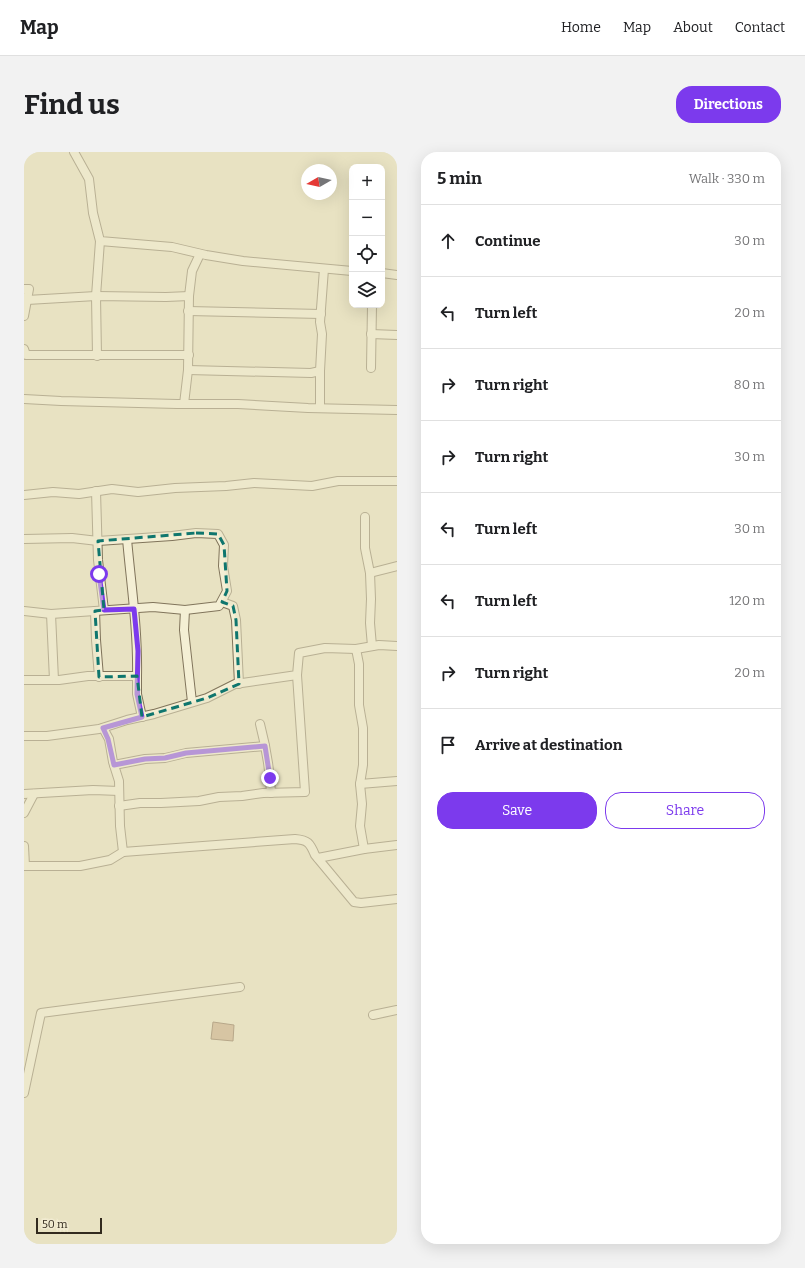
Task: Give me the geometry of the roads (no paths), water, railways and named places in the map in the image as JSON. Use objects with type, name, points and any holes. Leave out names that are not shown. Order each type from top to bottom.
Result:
[{"type":"street","points":[[74,152],[89,179],[93,213],[100,241],[96,296],[97,356]]},
{"type":"street","points":[[100,241],[172,247],[200,254],[242,261],[349,271]]},
{"type":"street","points":[[184,404],[188,370],[189,296],[192,271],[200,254]]},
{"type":"street","points":[[320,408],[322,334],[320,322],[324,269]]},
{"type":"street","points":[[385,273],[397,275]]},
{"type":"street","points":[[24,289],[29,289],[24,316]]},
{"type":"street","points":[[27,300],[96,296],[189,296]]},
{"type":"street","points":[[371,368],[372,308]]},
{"type":"street","points":[[188,310],[321,314]]},
{"type":"street","points":[[371,334],[397,335]]},
{"type":"street","points":[[24,349],[26,355],[188,355]]},
{"type":"street","points":[[188,370],[311,373],[320,371]]},
{"type":"street","points":[[24,399],[184,404],[238,404],[397,410]]},
{"type":"street","points":[[24,495],[53,492],[79,494],[112,489],[138,492],[254,483],[312,486],[338,481],[397,481]]},
{"type":"street","points":[[96,491],[100,610],[96,640],[99,677]]},
{"type":"street","points":[[365,517],[365,548],[370,572],[370,623],[372,646]]},
{"type":"street","points":[[24,539],[72,538],[98,541],[196,533],[218,534],[224,545],[223,566],[227,591],[219,606],[186,610],[153,607],[51,614],[24,611]]},
{"type":"street","points":[[127,538],[138,651],[137,694],[142,717]]},
{"type":"street","points":[[370,572],[397,566]]},
{"type":"street","points":[[222,602],[233,606],[236,620],[239,684]]},
{"type":"street","points":[[186,610],[184,630],[192,702]]},
{"type":"street","points":[[51,614],[54,680]]},
{"type":"street","points":[[119,806],[140,803],[161,804],[199,801],[219,797],[271,793],[305,792],[297,675],[300,654],[325,648],[356,649],[379,645],[397,646]]},
{"type":"street","points":[[356,649],[359,664],[359,705],[363,728],[363,766],[360,784],[362,804],[360,826],[364,849]]},
{"type":"street","points":[[24,736],[54,735],[103,728],[207,698],[239,684],[297,675]]},
{"type":"street","points":[[24,680],[54,680],[88,676],[137,676]]},
{"type":"street","points":[[260,724],[265,746],[271,793]]},
{"type":"street","points":[[103,728],[108,739],[119,780],[119,806],[123,852]]},
{"type":"street","points":[[114,765],[145,759],[165,758],[186,753],[265,746]]},
{"type":"street","points":[[360,784],[397,781]]},
{"type":"street","points":[[24,794],[93,790],[119,791]]},
{"type":"street","points":[[24,813],[34,794]]},
{"type":"street","points":[[24,846],[25,866],[80,866],[110,860],[123,852],[295,839],[304,840],[311,846],[318,858],[354,902],[361,903],[397,900]]},
{"type":"street","points":[[318,858],[364,849],[397,845]]},
{"type":"street","points":[[24,1093],[41,1013],[240,987]]},
{"type":"street","points":[[374,1015],[397,1011]]}]
